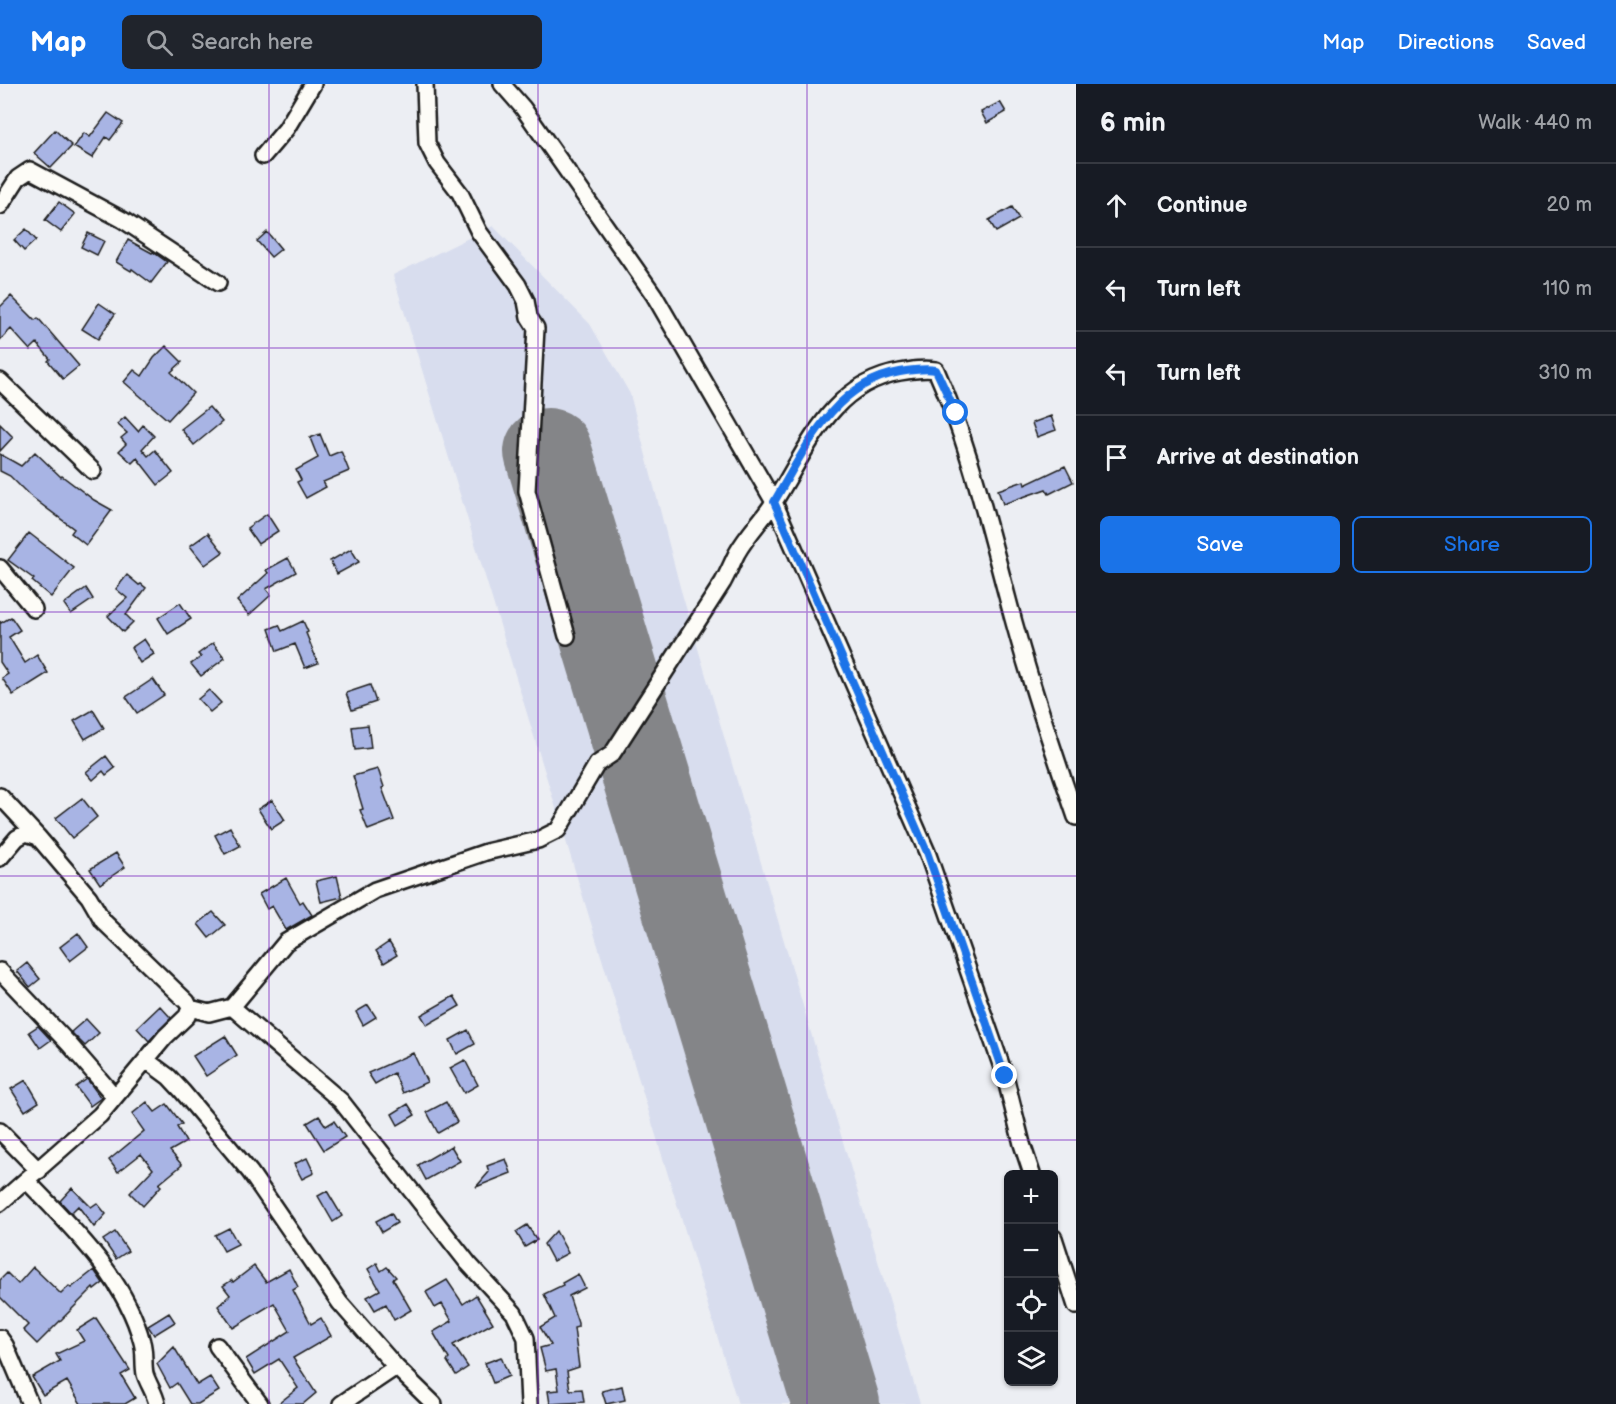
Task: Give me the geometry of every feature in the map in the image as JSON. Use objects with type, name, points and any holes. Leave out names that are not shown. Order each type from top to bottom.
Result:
[{"type":"street","points":[[263,156],[286,129],[313,84]]},
{"type":"street","points":[[424,84],[427,143],[437,163],[460,193],[479,232],[518,285],[526,301],[529,317],[536,328],[527,491],[567,636]]},
{"type":"street","points":[[502,84],[523,108],[654,295],[774,502],[927,852],[1005,1076],[1031,1170]]},
{"type":"street","points":[[0,206],[18,178],[30,170],[123,220],[218,283]]},
{"type":"street","points":[[190,1008],[209,1013],[232,1007],[286,942],[375,890],[486,852],[538,840],[558,830],[597,764],[612,754],[723,582],[737,552],[774,502],[817,429],[836,406],[862,385],[892,374],[926,368],[936,370],[956,413],[984,502],[1007,597],[1053,751],[1076,818]]},
{"type":"street","points":[[0,381],[93,471]]},
{"type":"street","points":[[0,568],[34,609]]},
{"type":"street","points":[[0,796],[89,897],[103,921],[187,1002],[190,1008],[187,1016],[165,1037],[84,1131],[0,1203]]},
{"type":"street","points":[[0,858],[17,838],[27,833],[38,837]]},
{"type":"street","points":[[0,971],[115,1097]]},
{"type":"street","points":[[232,1007],[341,1101],[468,1263],[514,1313],[526,1338],[529,1404]]},
{"type":"street","points":[[146,1060],[169,1077],[250,1172],[340,1303],[396,1367],[434,1404]]},
{"type":"street","points":[[0,1131],[118,1287],[133,1314],[143,1343],[145,1374],[158,1404]]},
{"type":"street","points":[[1058,1253],[1076,1306]]},
{"type":"street","points":[[0,1338],[30,1404]]},
{"type":"street","points":[[217,1346],[260,1404]]},
{"type":"street","points":[[341,1404],[396,1367]]},
{"type":"shaded area","points":[[493,226],[590,324],[630,394],[680,587],[920,1404],[738,1404],[393,275]]},
{"type":"building","points":[[1000,102],[1006,112],[987,123],[981,112]]},
{"type":"building","points":[[108,113],[123,123],[110,140],[106,137],[92,158],[74,147],[84,133],[90,137]]},
{"type":"building","points":[[55,130],[72,146],[51,168],[34,153]]},
{"type":"building","points":[[59,202],[75,214],[61,232],[45,220]]},
{"type":"building","points":[[1012,207],[1019,219],[996,232],[989,220]]},
{"type":"building","points":[[26,229],[36,240],[24,251],[14,240]]},
{"type":"building","points":[[267,232],[281,249],[271,257],[257,241]]},
{"type":"building","points":[[88,233],[104,241],[97,255],[81,247]]},
{"type":"building","points":[[128,240],[153,252],[167,262],[151,283],[132,269],[131,271],[116,262]]},
{"type":"building","points":[[11,296],[35,320],[38,318],[79,366],[63,379],[37,343],[30,350],[11,329],[0,340],[0,307]]},
{"type":"building","points":[[99,303],[115,314],[98,339],[82,329]]},
{"type":"building","points":[[166,346],[182,362],[171,372],[193,393],[168,420],[124,382],[134,370],[142,376],[154,358]]},
{"type":"building","points":[[209,407],[222,422],[194,445],[181,429]]},
{"type":"building","points":[[1051,416],[1056,430],[1037,437],[1032,423]]},
{"type":"building","points":[[125,417],[138,431],[143,425],[154,436],[142,449],[148,456],[155,450],[173,473],[158,485],[137,458],[132,463],[119,451],[126,444],[121,438],[127,433],[117,424]]},
{"type":"building","points":[[0,424],[13,437],[0,451]]},
{"type":"building","points":[[320,434],[329,456],[341,451],[349,471],[323,482],[326,487],[306,498],[297,482],[301,480],[296,470],[318,458],[310,438]]},
{"type":"building","points":[[35,452],[61,477],[112,510],[86,545],[71,533],[74,529],[29,495],[10,476],[0,471],[0,454],[21,466]]},
{"type":"building","points":[[1065,466],[1073,482],[1049,494],[1046,489],[1003,504],[998,490],[1024,481],[1025,485]]},
{"type":"building","points":[[267,514],[278,531],[258,544],[247,528]]},
{"type":"building","points":[[29,533],[74,568],[51,597],[32,581],[34,579],[8,560]]},
{"type":"building","points":[[208,533],[223,552],[205,565],[190,546]]},
{"type":"building","points":[[351,549],[359,562],[337,574],[330,561]]},
{"type":"building","points":[[288,558],[296,572],[266,589],[271,595],[249,615],[237,601],[268,573],[266,570]]},
{"type":"building","points":[[127,575],[146,588],[126,615],[133,622],[123,632],[108,616],[127,598],[116,589]]},
{"type":"building","points":[[86,588],[93,599],[71,614],[64,604]]},
{"type":"building","points":[[180,603],[191,619],[168,634],[158,618]]},
{"type":"building","points":[[11,617],[20,630],[9,637],[25,663],[37,655],[48,673],[13,695],[2,678],[8,674],[0,662],[0,621],[1,623]]},
{"type":"building","points":[[303,621],[318,663],[305,668],[295,644],[277,651],[269,629],[279,625],[282,631]]},
{"type":"building","points":[[144,639],[154,654],[140,663],[131,648]]},
{"type":"building","points":[[213,643],[225,658],[201,676],[191,664],[201,657],[198,654]]},
{"type":"building","points":[[153,679],[164,695],[137,713],[126,697]]},
{"type":"building","points":[[370,685],[376,702],[352,710],[346,693]]},
{"type":"building","points":[[209,690],[221,703],[210,712],[198,699]]},
{"type":"building","points":[[93,710],[104,728],[85,739],[74,721]]},
{"type":"building","points":[[368,725],[371,748],[355,750],[352,727]]},
{"type":"building","points":[[106,756],[115,768],[106,775],[103,771],[93,780],[86,772]]},
{"type":"building","points":[[378,769],[384,787],[382,788],[394,820],[368,830],[360,810],[363,809],[353,776]]},
{"type":"building","points":[[82,798],[97,817],[72,838],[56,818]]},
{"type":"building","points":[[272,800],[285,820],[271,829],[258,809]]},
{"type":"building","points":[[230,827],[240,846],[225,854],[215,835]]},
{"type":"building","points":[[116,853],[125,867],[100,884],[90,869]]},
{"type":"building","points":[[337,876],[342,897],[321,902],[316,881]]},
{"type":"building","points":[[286,878],[300,903],[303,901],[312,915],[286,930],[272,906],[267,909],[259,894]]},
{"type":"building","points":[[213,912],[225,925],[209,938],[198,924]]},
{"type":"building","points":[[78,933],[88,947],[70,961],[60,947]]},
{"type":"building","points":[[389,942],[397,955],[384,963],[376,951]]},
{"type":"building","points":[[27,963],[40,979],[30,987],[17,971]]},
{"type":"building","points":[[454,996],[460,1006],[427,1025],[421,1015]]},
{"type":"building","points":[[368,1005],[376,1017],[363,1025],[356,1012]]},
{"type":"building","points":[[160,1006],[171,1018],[149,1041],[137,1028]]},
{"type":"building","points":[[86,1019],[99,1033],[85,1046],[71,1032]]},
{"type":"building","points":[[38,1026],[51,1040],[40,1048],[29,1032]]},
{"type":"building","points":[[468,1030],[475,1044],[457,1054],[450,1040]]},
{"type":"building","points":[[225,1036],[237,1055],[206,1076],[193,1056]]},
{"type":"building","points":[[413,1053],[427,1082],[403,1093],[394,1073],[375,1084],[368,1073]]},
{"type":"building","points":[[465,1060],[478,1085],[464,1093],[450,1068]]},
{"type":"building","points":[[87,1079],[101,1098],[90,1106],[76,1087]]},
{"type":"building","points":[[26,1080],[39,1102],[25,1111],[11,1089]]},
{"type":"building","points":[[147,1102],[155,1112],[167,1104],[182,1124],[177,1127],[186,1142],[170,1151],[182,1165],[159,1184],[161,1186],[143,1206],[130,1193],[153,1169],[141,1154],[118,1172],[109,1160],[144,1131],[132,1114]]},
{"type":"building","points":[[446,1102],[457,1122],[438,1133],[427,1112]]},
{"type":"building","points":[[408,1104],[415,1115],[398,1125],[392,1114]]},
{"type":"building","points":[[319,1116],[326,1126],[334,1121],[345,1137],[324,1150],[307,1123]]},
{"type":"building","points":[[451,1146],[460,1161],[426,1180],[418,1165]]},
{"type":"building","points":[[307,1158],[314,1173],[302,1179],[294,1164]]},
{"type":"building","points":[[506,1159],[511,1173],[476,1187],[489,1172],[487,1166]]},
{"type":"building","points":[[72,1188],[91,1207],[97,1203],[106,1214],[94,1227],[78,1206],[71,1213],[60,1201]]},
{"type":"building","points":[[327,1191],[342,1216],[333,1222],[318,1196]]},
{"type":"building","points":[[391,1213],[397,1223],[382,1232],[376,1221]]},
{"type":"building","points":[[527,1225],[537,1240],[525,1247],[516,1232]]},
{"type":"building","points":[[229,1228],[238,1244],[224,1251],[215,1235]]},
{"type":"building","points":[[556,1231],[568,1253],[553,1261],[544,1244]]},
{"type":"building","points":[[115,1232],[128,1251],[116,1259],[103,1240]]},
{"type":"building","points":[[377,1263],[381,1271],[387,1267],[396,1277],[393,1279],[411,1310],[394,1320],[386,1304],[375,1310],[367,1297],[380,1290],[368,1269]]},
{"type":"building","points":[[254,1266],[266,1282],[289,1269],[298,1287],[293,1290],[311,1324],[321,1318],[331,1336],[293,1358],[316,1393],[303,1404],[278,1404],[298,1388],[279,1359],[255,1374],[246,1359],[290,1331],[274,1303],[233,1328],[218,1306],[230,1295],[223,1286],[232,1280],[233,1282]]},
{"type":"building","points":[[33,1267],[61,1294],[94,1270],[103,1283],[94,1290],[93,1288],[37,1344],[23,1330],[28,1325],[0,1297],[0,1280],[7,1273],[18,1284]]},
{"type":"building","points":[[578,1274],[585,1288],[569,1296],[578,1323],[578,1327],[574,1328],[579,1367],[567,1371],[570,1390],[582,1389],[584,1402],[550,1404],[548,1391],[559,1390],[556,1369],[546,1371],[540,1348],[551,1345],[540,1327],[555,1318],[544,1294],[563,1285],[562,1283]]},
{"type":"building","points":[[447,1280],[463,1304],[476,1295],[493,1323],[453,1345],[468,1367],[456,1375],[433,1332],[452,1321],[442,1304],[435,1308],[426,1292]]},
{"type":"building","points":[[169,1313],[175,1322],[154,1335],[148,1326]]},
{"type":"building","points":[[96,1318],[130,1370],[121,1375],[135,1398],[125,1404],[81,1404],[67,1381],[43,1395],[32,1377],[60,1361],[56,1354],[84,1341],[77,1330]]},
{"type":"building","points":[[174,1347],[197,1385],[210,1377],[219,1391],[198,1404],[190,1404],[177,1383],[170,1388],[157,1364]]},
{"type":"building","points":[[501,1357],[509,1376],[493,1383],[485,1363]]},
{"type":"building","points":[[622,1386],[625,1400],[606,1404],[602,1391]]},
{"type":"runway","points":[[548,452],[836,1404]]},
{"type":"route","points":[[956,413],[936,370],[926,368],[892,374],[862,385],[836,406],[817,429],[774,502],[927,852],[1005,1076]]}]
